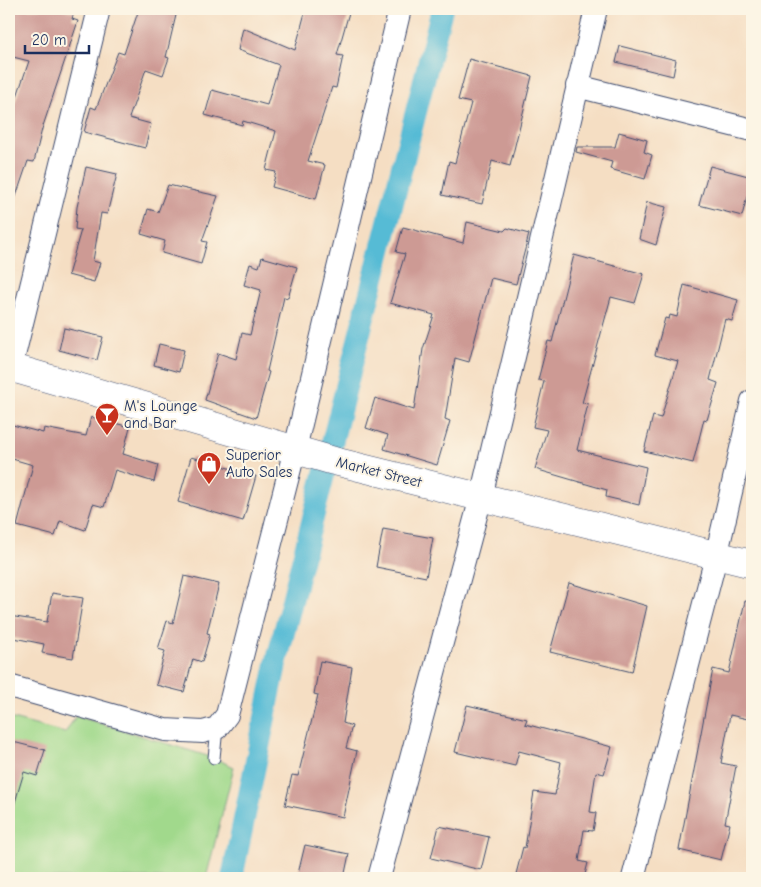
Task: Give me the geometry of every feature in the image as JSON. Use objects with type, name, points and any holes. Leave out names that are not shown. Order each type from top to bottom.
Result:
[{"type":"street","points":[[10,368],[99,9]]},
{"type":"street","points":[[9,686],[165,730],[203,732],[217,728],[227,715],[301,451],[400,9]]},
{"type":"street","points":[[379,878],[481,497],[596,9]]},
{"type":"street","points":[[577,86],[752,130]]},
{"type":"street","name":"Market Street","points":[[10,368],[334,461],[716,557],[752,564]]},
{"type":"street","points":[[633,878],[716,557],[752,401]]},
{"type":"lane","points":[[214,758],[217,728]]},
{"type":"green space","points":[[76,716],[214,758],[234,767],[206,878],[9,878],[9,718],[65,733]]},
{"type":"building","points":[[14,9],[62,9],[74,12],[72,19],[78,21],[42,129],[34,162],[28,161],[12,208],[9,207],[9,139],[13,121],[9,120],[29,61],[9,56],[9,15],[12,16]]},
{"type":"building","points":[[139,9],[177,11],[166,57],[169,58],[163,75],[146,69],[129,118],[151,124],[145,148],[84,132],[91,107],[96,109],[118,52],[124,54]]},
{"type":"building","points":[[306,9],[350,9],[337,55],[343,56],[336,88],[332,87],[308,161],[325,165],[316,199],[272,187],[276,172],[266,170],[276,131],[243,121],[242,125],[205,115],[212,90],[267,105],[279,65],[238,50],[243,28],[295,50]]},
{"type":"building","points":[[620,46],[676,60],[673,76],[616,62]]},
{"type":"building","points":[[469,59],[532,76],[510,166],[492,161],[482,204],[442,195],[449,161],[455,163],[471,103],[458,100]]},
{"type":"building","points":[[619,132],[647,140],[644,152],[652,155],[645,179],[610,169],[612,162],[576,152],[577,147],[615,147]]},
{"type":"building","points":[[710,166],[752,177],[742,216],[699,205]]},
{"type":"building","points":[[86,167],[117,174],[107,214],[101,213],[93,261],[100,263],[94,282],[68,275],[81,230],[75,229],[77,207]]},
{"type":"building","points":[[168,185],[218,196],[202,241],[207,242],[201,264],[162,253],[165,241],[141,234],[148,209],[158,212]]},
{"type":"building","points":[[647,202],[666,207],[656,245],[639,239]]},
{"type":"building","points":[[467,222],[504,231],[507,228],[529,234],[516,284],[491,278],[469,362],[455,358],[445,419],[450,421],[437,465],[384,449],[388,435],[366,428],[375,398],[414,410],[423,349],[434,315],[390,303],[405,254],[396,252],[403,227],[463,243]]},
{"type":"building","points":[[574,255],[644,274],[635,303],[611,297],[582,403],[588,404],[577,450],[646,467],[639,505],[606,497],[607,490],[535,469],[547,430],[533,427],[544,381],[538,380],[548,341],[552,342]]},
{"type":"building","points":[[262,257],[297,267],[288,298],[284,297],[267,371],[269,372],[256,418],[205,400],[218,353],[236,359],[242,333],[250,335],[261,290],[244,285],[250,264],[259,267]]},
{"type":"building","points":[[684,285],[738,300],[732,321],[725,319],[710,380],[718,383],[707,420],[704,419],[693,463],[644,451],[653,416],[661,418],[678,361],[655,355],[665,318],[669,319],[670,315],[677,317]]},
{"type":"building","points":[[64,328],[103,337],[97,360],[59,350]]},
{"type":"building","points":[[159,344],[184,350],[179,372],[154,365]]},
{"type":"building","points":[[91,417],[130,427],[123,454],[158,465],[154,482],[115,470],[104,507],[93,504],[85,530],[60,521],[55,536],[17,526],[33,465],[9,458],[9,424],[43,433],[44,428],[86,436]]},
{"type":"building","name":"Superior Auto Sales","points":[[191,457],[256,476],[243,521],[178,502]]},
{"type":"building","points":[[383,529],[433,538],[426,577],[376,567]]},
{"type":"building","points":[[184,576],[219,584],[207,633],[210,634],[202,662],[193,659],[184,692],[156,685],[165,651],[158,649],[167,621],[173,623]]},
{"type":"building","points":[[569,583],[647,606],[632,672],[550,652]]},
{"type":"building","points":[[52,593],[83,598],[73,658],[42,653],[44,644],[9,637],[9,616],[47,622]]},
{"type":"building","points":[[745,601],[752,602],[752,720],[730,715],[721,763],[736,766],[725,823],[730,824],[721,860],[679,850],[713,669],[729,673]]},
{"type":"building","points":[[320,661],[352,667],[343,723],[352,726],[346,748],[357,751],[343,817],[285,805],[292,775],[298,776],[318,695],[314,694]]},
{"type":"building","points":[[467,705],[527,719],[525,724],[612,747],[604,774],[596,772],[590,812],[596,813],[593,831],[584,830],[579,861],[588,863],[584,878],[515,878],[523,847],[525,848],[534,792],[555,795],[561,762],[519,751],[515,766],[455,752]]},
{"type":"building","points":[[9,741],[45,750],[37,776],[24,772],[13,809],[9,808]]},
{"type":"building","points":[[439,826],[489,837],[481,870],[431,858]]},
{"type":"building","points":[[305,845],[349,854],[344,878],[297,878]]},
{"type":"waterway","points":[[232,878],[276,664],[442,9]]},
{"type":"place","name":"M's Lounge and Bar","points":[[107,436]]},
{"type":"place","name":"Superior Auto Sales","points":[[209,485]]}]
